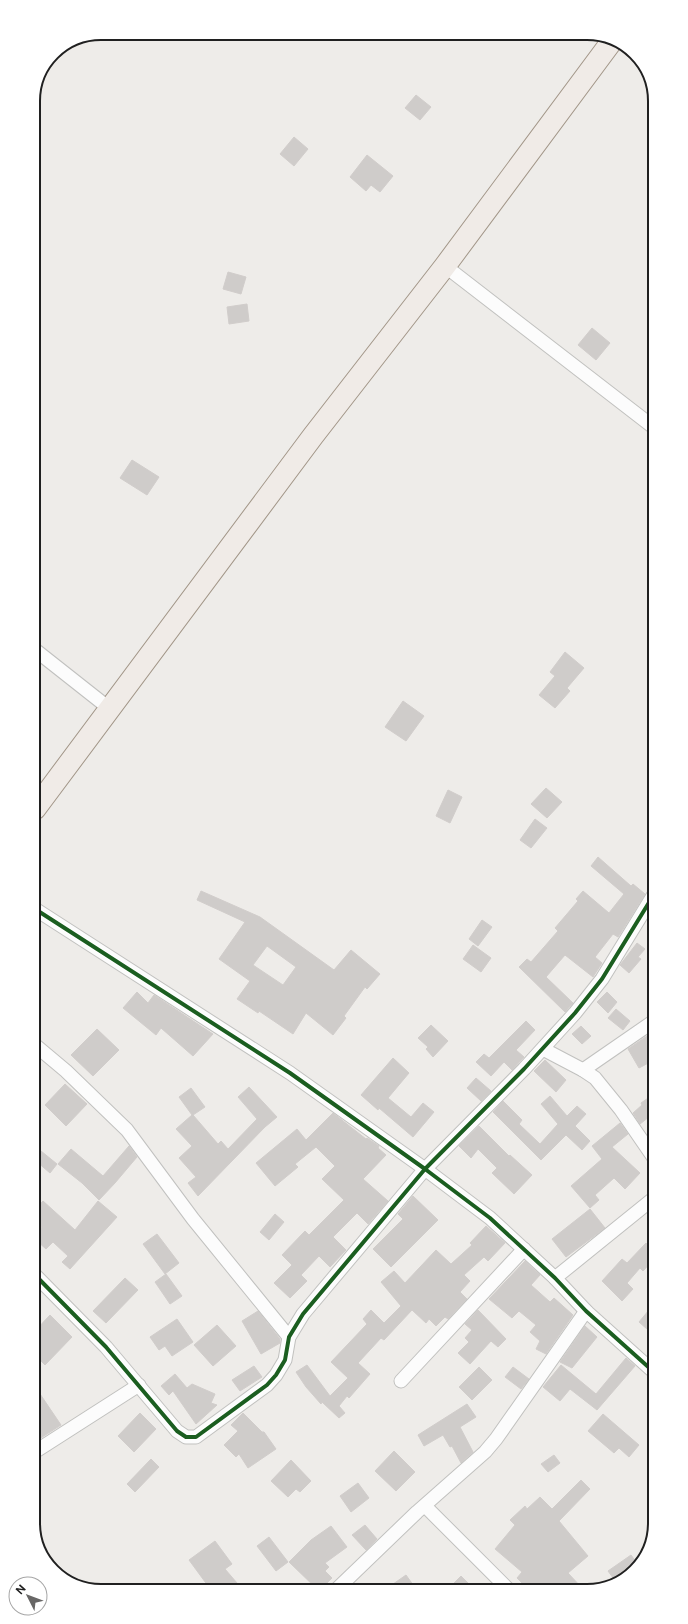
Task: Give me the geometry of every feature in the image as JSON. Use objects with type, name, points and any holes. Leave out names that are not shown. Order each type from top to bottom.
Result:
[{"type":"main road","points":[[40,802],[313,436],[445,266],[610,44]]},
{"type":"street","points":[[445,266],[648,423]]},
{"type":"street","points":[[40,654],[110,709]]},
{"type":"street","points":[[40,1280],[106,1347],[176,1431],[186,1437],[196,1437],[267,1385],[276,1375],[285,1360],[289,1337],[303,1314],[425,1169],[543,1049],[575,1013],[602,979],[648,906]]},
{"type":"street","points":[[40,912],[290,1073],[425,1169],[490,1218],[555,1278],[586,1311],[648,1368]]},
{"type":"street","points":[[583,1070],[648,1025]]},
{"type":"street","points":[[40,1049],[66,1071],[127,1130],[193,1219],[289,1337]]},
{"type":"street","points":[[543,1049],[595,1078],[621,1110],[648,1149]]},
{"type":"street","points":[[555,1278],[648,1203]]},
{"type":"street","points":[[401,1381],[524,1249]]},
{"type":"street","points":[[342,1584],[485,1452],[496,1439],[586,1311]]},
{"type":"street","points":[[40,1448],[138,1385]]},
{"type":"street","points":[[425,1506],[503,1584]]},
{"type":"building","points":[[416,95],[431,107],[420,120],[405,108]]},
{"type":"building","points":[[294,137],[308,149],[294,166],[280,154]]},
{"type":"building","points":[[367,155],[393,176],[380,192],[371,185],[366,191],[350,177]]},
{"type":"building","points":[[228,272],[246,277],[241,294],[223,289]]},
{"type":"building","points":[[247,304],[249,321],[229,324],[227,307]]},
{"type":"building","points":[[592,328],[610,343],[596,360],[578,345]]},
{"type":"building","points":[[132,460],[159,477],[147,495],[120,478]]},
{"type":"building","points":[[565,652],[584,668],[567,688],[570,691],[555,708],[539,695],[555,676],[550,672]]},
{"type":"building","points":[[403,701],[424,716],[406,741],[385,727]]},
{"type":"building","points":[[546,788],[562,802],[547,818],[531,804]]},
{"type":"building","points":[[448,790],[462,797],[450,823],[436,816]]},
{"type":"building","points":[[535,819],[547,828],[531,848],[520,840]]},
{"type":"building","points":[[598,857],[631,886],[633,884],[645,894],[618,937],[613,934],[595,957],[602,963],[593,977],[565,955],[546,977],[573,1003],[565,1012],[519,967],[527,959],[531,962],[558,931],[555,928],[578,901],[576,899],[583,891],[609,913],[624,894],[591,866]]},
{"type":"building","points":[[201,891],[260,917],[334,970],[351,950],[380,974],[367,989],[365,987],[344,1016],[346,1018],[333,1035],[306,1013],[293,1034],[259,1011],[258,1013],[237,999],[250,981],[219,959],[245,922],[197,900]],"holes":[[[267,946],[296,967],[283,985],[253,965]]]},
{"type":"building","points":[[482,920],[492,927],[478,946],[469,939]]},
{"type":"building","points":[[637,943],[645,949],[638,957],[641,959],[629,973],[620,965]]},
{"type":"building","points":[[473,945],[491,958],[481,972],[463,959]]},
{"type":"building","points":[[137,992],[148,1003],[154,995],[213,1034],[193,1056],[161,1028],[156,1035],[123,1008]]},
{"type":"building","points":[[607,992],[617,1002],[608,1013],[597,1002]]},
{"type":"building","points":[[616,1009],[630,1021],[623,1030],[608,1018]]},
{"type":"building","points":[[526,1021],[535,1030],[516,1050],[524,1057],[512,1070],[504,1062],[491,1076],[476,1062],[484,1054],[489,1058]]},
{"type":"building","points":[[431,1025],[448,1041],[433,1057],[426,1049],[428,1047],[418,1038]]},
{"type":"building","points":[[581,1026],[591,1036],[582,1044],[572,1034]]},
{"type":"building","points":[[97,1029],[119,1050],[93,1076],[71,1055]]},
{"type":"building","points":[[648,1035],[648,1063],[639,1068],[628,1049]]},
{"type":"building","points":[[393,1058],[409,1073],[388,1098],[411,1117],[423,1103],[434,1112],[413,1137],[361,1095]]},
{"type":"building","points":[[545,1060],[566,1080],[556,1092],[534,1071]]},
{"type":"building","points":[[476,1078],[491,1091],[481,1101],[467,1088]]},
{"type":"building","points":[[65,1084],[87,1104],[66,1126],[45,1105]]},
{"type":"building","points":[[249,1087],[277,1117],[265,1127],[198,1196],[188,1183],[196,1177],[179,1158],[192,1146],[176,1129],[192,1115],[179,1097],[191,1088],[205,1107],[193,1115],[218,1144],[221,1141],[228,1149],[257,1119],[238,1097]]},
{"type":"building","points":[[550,1096],[567,1116],[577,1106],[586,1114],[575,1126],[590,1141],[582,1150],[566,1135],[541,1160],[493,1112],[503,1101],[522,1120],[519,1124],[540,1144],[558,1124],[541,1104]]},
{"type":"building","points":[[648,1098],[648,1118],[640,1124],[633,1113],[642,1105],[641,1103]]},
{"type":"building","points":[[333,1113],[366,1139],[367,1138],[379,1146],[378,1148],[386,1155],[363,1179],[388,1201],[368,1224],[357,1213],[333,1237],[346,1250],[330,1267],[319,1256],[301,1275],[307,1281],[290,1298],[274,1283],[292,1265],[282,1255],[305,1231],[309,1235],[344,1200],[322,1179],[335,1166],[316,1147],[295,1164],[298,1167],[275,1186],[256,1163],[297,1129],[306,1140]]},
{"type":"building","points":[[620,1123],[628,1134],[612,1147],[640,1173],[625,1189],[614,1178],[595,1195],[599,1200],[590,1208],[571,1186],[602,1159],[592,1146]]},
{"type":"building","points":[[479,1126],[509,1156],[510,1155],[532,1175],[514,1194],[492,1173],[497,1168],[478,1149],[471,1158],[459,1146]]},
{"type":"building","points":[[129,1146],[137,1157],[99,1200],[82,1183],[58,1164],[71,1149],[103,1176]]},
{"type":"building","points":[[41,1151],[57,1164],[50,1173],[40,1164]]},
{"type":"building","points":[[413,1196],[438,1220],[391,1267],[373,1249],[403,1219],[398,1214]]},
{"type":"building","points":[[43,1201],[75,1230],[98,1201],[117,1217],[70,1269],[62,1262],[68,1256],[53,1242],[46,1249],[40,1244],[40,1229],[42,1227],[40,1225],[40,1204]]},
{"type":"building","points":[[590,1209],[605,1228],[566,1257],[552,1239]]},
{"type":"building","points":[[275,1214],[284,1222],[269,1240],[260,1232]]},
{"type":"building","points":[[486,1226],[505,1243],[488,1261],[484,1257],[464,1275],[470,1281],[460,1292],[467,1299],[448,1319],[445,1317],[436,1326],[429,1319],[426,1323],[412,1310],[384,1340],[381,1338],[358,1363],[370,1374],[349,1398],[347,1396],[339,1406],[345,1413],[339,1418],[322,1402],[321,1404],[306,1387],[296,1372],[307,1365],[330,1396],[348,1378],[331,1362],[367,1324],[363,1319],[371,1310],[384,1323],[401,1306],[381,1282],[394,1271],[405,1283],[436,1250],[451,1264],[472,1245],[470,1243]]},
{"type":"building","points":[[157,1234],[179,1263],[165,1274],[143,1244]]},
{"type":"building","points":[[646,1243],[648,1245],[648,1266],[643,1271],[640,1268],[627,1283],[633,1289],[622,1301],[602,1281],[622,1259],[627,1263]]},
{"type":"building","points":[[525,1261],[540,1275],[531,1285],[550,1302],[554,1298],[573,1315],[546,1354],[536,1349],[540,1341],[530,1332],[536,1325],[519,1311],[512,1318],[489,1299]]},
{"type":"building","points":[[166,1274],[182,1296],[170,1304],[155,1282]]},
{"type":"building","points":[[125,1278],[138,1290],[106,1323],[93,1311]]},
{"type":"building","points":[[478,1310],[506,1339],[498,1347],[491,1341],[470,1364],[458,1353],[469,1342],[465,1338],[472,1330],[465,1324]]},
{"type":"building","points":[[258,1311],[280,1339],[280,1343],[261,1354],[242,1321]]},
{"type":"building","points":[[648,1311],[648,1330],[639,1322]]},
{"type":"building","points":[[50,1315],[72,1337],[45,1365],[40,1360],[40,1326]]},
{"type":"building","points":[[177,1319],[193,1342],[172,1356],[165,1346],[159,1350],[150,1337]]},
{"type":"building","points":[[217,1325],[236,1346],[213,1366],[194,1345]]},
{"type":"building","points":[[585,1326],[597,1337],[572,1368],[560,1362]]},
{"type":"building","points":[[626,1358],[635,1366],[597,1410],[570,1389],[560,1401],[543,1387],[561,1365],[596,1394]]},
{"type":"building","points":[[254,1366],[262,1377],[240,1391],[232,1380]]},
{"type":"building","points":[[479,1367],[492,1380],[472,1400],[459,1387]]},
{"type":"building","points":[[513,1367],[529,1379],[521,1389],[505,1377]]},
{"type":"building","points":[[175,1374],[187,1388],[192,1384],[215,1394],[211,1403],[217,1405],[196,1424],[173,1391],[169,1395],[161,1386]]},
{"type":"building","points":[[40,1394],[61,1425],[40,1438]]},
{"type":"building","points":[[467,1404],[476,1417],[460,1427],[473,1452],[461,1463],[452,1446],[450,1447],[443,1435],[424,1446],[418,1435]]},
{"type":"building","points":[[140,1413],[156,1429],[134,1452],[118,1436]]},
{"type":"building","points":[[243,1413],[262,1432],[264,1432],[276,1449],[248,1468],[239,1454],[236,1457],[224,1445],[238,1431],[231,1425]]},
{"type":"building","points":[[603,1414],[639,1445],[629,1457],[619,1448],[614,1453],[588,1431]]},
{"type":"building","points":[[394,1451],[415,1472],[396,1491],[375,1471]]},
{"type":"building","points":[[554,1455],[560,1463],[548,1472],[541,1464]]},
{"type":"building","points":[[151,1459],[159,1467],[135,1492],[127,1484]]},
{"type":"building","points":[[291,1460],[311,1481],[300,1492],[296,1489],[288,1497],[271,1481]]},
{"type":"building","points":[[581,1480],[590,1489],[559,1521],[588,1556],[568,1573],[578,1584],[523,1584],[517,1578],[522,1572],[495,1549],[515,1525],[510,1520],[525,1506],[527,1509],[540,1497],[552,1509]]},
{"type":"building","points":[[358,1483],[369,1498],[351,1512],[340,1496]]},
{"type":"building","points":[[365,1525],[377,1539],[366,1550],[352,1535]]},
{"type":"building","points":[[331,1526],[347,1547],[325,1563],[329,1567],[325,1571],[332,1578],[326,1584],[312,1584],[289,1562],[311,1540]]},
{"type":"building","points":[[269,1537],[288,1562],[276,1571],[257,1546]]},
{"type":"building","points":[[215,1541],[232,1564],[225,1569],[238,1584],[207,1584],[189,1560]]},
{"type":"building","points":[[631,1555],[635,1560],[630,1566],[613,1578],[608,1571]]},
{"type":"building","points":[[406,1575],[412,1584],[393,1584]]},
{"type":"building","points":[[461,1576],[469,1584],[453,1584]]},
{"type":"cycle path","points":[[40,1280],[106,1347],[177,1431],[186,1437],[196,1437],[267,1385],[276,1375],[285,1360],[289,1337],[303,1314],[425,1169],[524,1069],[575,1013],[602,979],[648,904]]},
{"type":"cycle path","points":[[40,912],[290,1073],[425,1169],[490,1218],[555,1278],[586,1311],[648,1367]]}]
